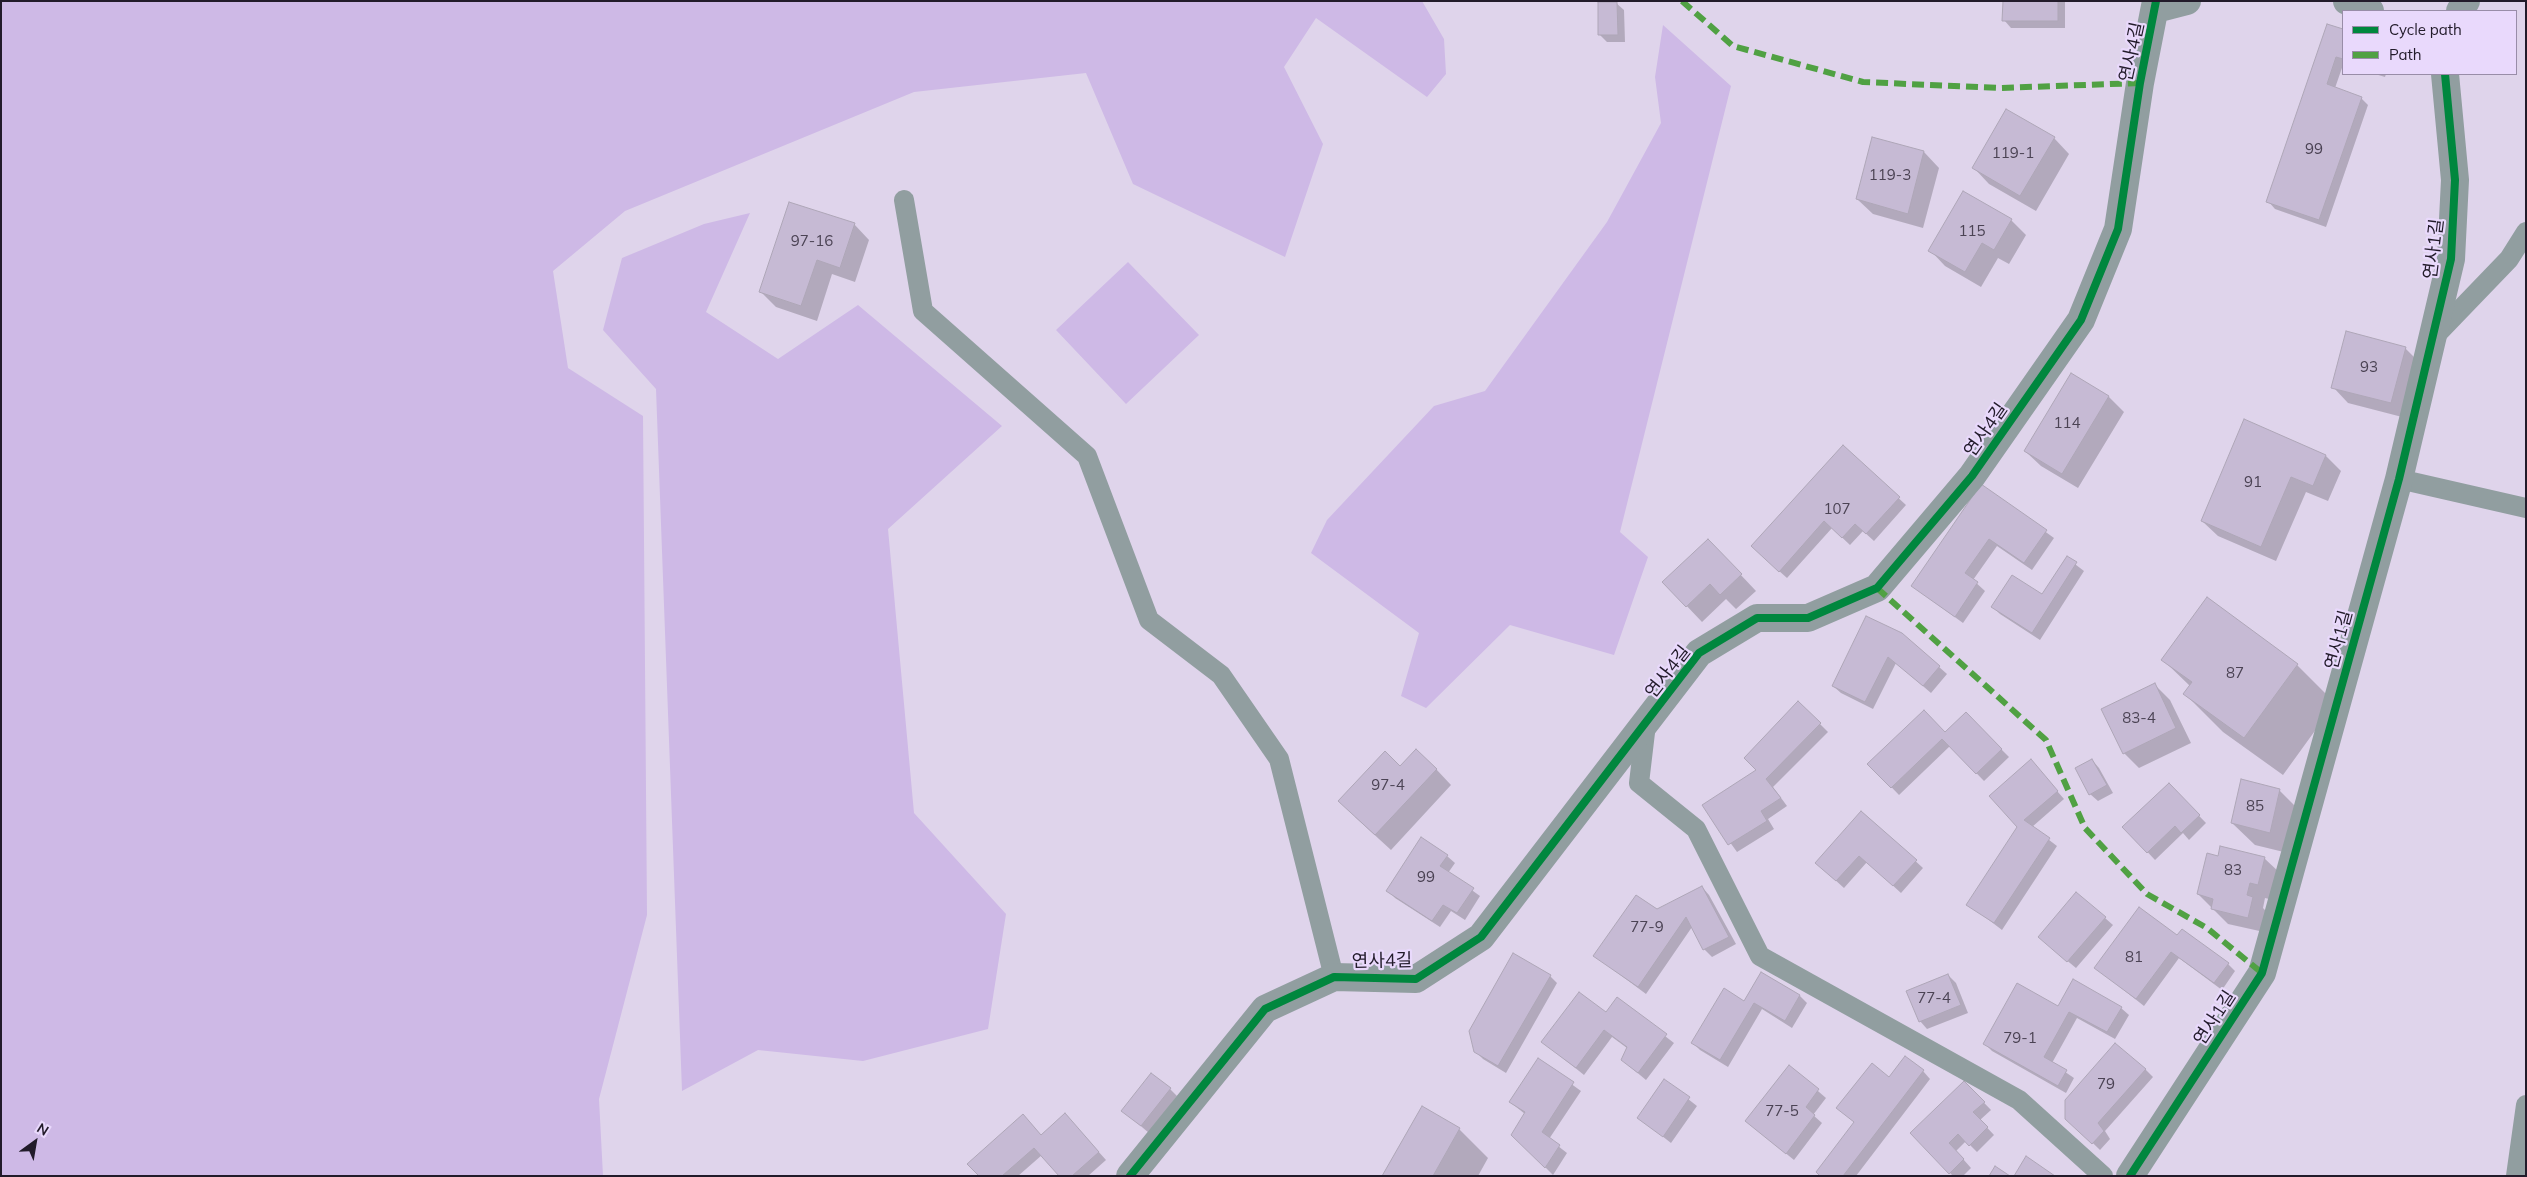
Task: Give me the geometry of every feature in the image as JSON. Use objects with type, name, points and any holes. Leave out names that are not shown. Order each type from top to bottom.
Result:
[{"type":"street","points":[[2156,5],[2187,1]]},
{"type":"street","points":[[2347,1],[2368,10]]},
{"type":"street","name":"연사4길","points":[[1130,1176],[1265,1008],[1334,976],[1416,979],[1481,937],[1699,653],[1757,618],[1808,618],[1877,588],[1972,476],[2081,320],[2118,229],[2140,83],[2156,5]]},
{"type":"street","name":"연사1길","points":[[2130,1176],[2262,973],[2399,479],[2451,259],[2455,180],[2445,75]]},
{"type":"lane","points":[[904,200],[924,311],[1087,456],[1149,620],[1222,676],[1279,758],[1334,976]]},
{"type":"lane","points":[[2432,339],[2509,259],[2526,232]]},
{"type":"lane","points":[[2399,479],[2526,508]]},
{"type":"lane","points":[[1646,724],[1639,783],[1696,829],[1760,956],[2019,1100],[2103,1176]]},
{"type":"lane","points":[[2516,1176],[2526,1105]]},
{"type":"shaded area","points":[[1,1],[1422,1],[1444,39],[1446,74],[1427,97],[1316,18],[1284,67],[1323,144],[1285,257],[1133,184],[1086,73],[914,92],[625,211],[553,271],[568,368],[643,416],[647,915],[599,1099],[603,1176],[1,1176]]},
{"type":"shaded area","points":[[1663,25],[1731,86],[1620,532],[1648,557],[1614,655],[1510,625],[1426,708],[1401,696],[1419,633],[1311,553],[1327,520],[1434,406],[1485,391],[1607,222],[1661,123],[1655,77]]},
{"type":"shaded area","points":[[750,213],[706,312],[778,359],[858,305],[1002,426],[888,529],[914,813],[1006,914],[988,1029],[863,1061],[758,1050],[682,1091],[656,389],[603,330],[622,258],[704,224]]},
{"type":"shaded area","points":[[1128,262],[1199,335],[1126,404],[1056,330]]},
{"type":"building","points":[[2003,1],[2058,1],[2058,21],[2002,21]]},
{"type":"building","points":[[1598,2],[1617,2],[1618,35],[1598,35]]},
{"type":"building","points":[[2327,24],[2342,29],[2342,59],[2336,57],[2327,84],[2362,97],[2319,220],[2266,202]]},
{"type":"building","points":[[2006,109],[2055,137],[2020,196],[1972,168]]},
{"type":"building","points":[[1872,137],[1924,151],[1908,214],[1856,199]]},
{"type":"building","points":[[1963,191],[2012,219],[1994,250],[1982,243],[1965,272],[1928,251]]},
{"type":"building","points":[[789,202],[855,223],[840,268],[817,260],[801,306],[759,292]]},
{"type":"building","points":[[2346,331],[2406,347],[2391,403],[2331,388]]},
{"type":"building","points":[[2071,373],[2109,396],[2062,474],[2024,451]]},
{"type":"building","points":[[2244,419],[2326,455],[2313,486],[2291,477],[2261,547],[2201,521]]},
{"type":"building","points":[[1843,445],[1900,497],[1866,534],[1855,524],[1842,538],[1824,521],[1779,572],[1751,546]]},
{"type":"building","points":[[1981,484],[2047,530],[2024,563],[1989,539],[1965,573],[1978,582],[1955,617],[1911,586]]},
{"type":"building","points":[[1708,539],[1742,574],[1720,595],[1710,584],[1686,607],[1662,582]]},
{"type":"building","points":[[2067,556],[2077,562],[2032,633],[1991,607],[2012,575],[2042,594]]},
{"type":"building","points":[[2207,597],[2298,664],[2244,738],[2183,694],[2192,682],[2161,660]]},
{"type":"building","points":[[1866,616],[1902,633],[1940,666],[1923,686],[1888,657],[1865,702],[1832,686]]},
{"type":"building","points":[[2155,683],[2176,728],[2123,754],[2101,709]]},
{"type":"building","points":[[1798,701],[1821,723],[1766,779],[1781,798],[1761,811],[1767,821],[1728,845],[1702,805],[1756,770],[1744,758]]},
{"type":"building","points":[[1924,710],[1945,732],[1966,712],[2002,749],[1976,774],[1942,739],[1891,788],[1867,764]]},
{"type":"building","points":[[1416,749],[1437,769],[1375,835],[1338,801],[1385,751],[1400,766]]},
{"type":"building","points":[[2031,759],[2058,791],[2024,820],[2050,838],[1994,923],[1966,905],[2017,827],[1989,796]]},
{"type":"building","points":[[2092,759],[2107,785],[2089,795],[2075,768]]},
{"type":"building","points":[[2241,779],[2280,789],[2270,833],[2231,823]]},
{"type":"building","points":[[2169,783],[2200,815],[2181,833],[2175,826],[2147,853],[2122,827]]},
{"type":"building","points":[[1861,811],[1917,860],[1893,886],[1859,856],[1836,881],[1815,863]]},
{"type":"building","points":[[1421,837],[1448,855],[1440,866],[1474,888],[1457,913],[1443,905],[1432,921],[1386,891]]},
{"type":"building","points":[[2220,846],[2265,857],[2258,885],[2250,883],[2247,895],[2253,897],[2248,918],[2211,909],[2213,899],[2197,894],[2207,853],[2218,856]]},
{"type":"building","points":[[1702,886],[1729,937],[1703,950],[1686,917],[1638,987],[1593,956],[1636,895],[1657,909]]},
{"type":"building","points":[[2076,892],[2106,917],[2067,962],[2038,937]]},
{"type":"building","points":[[2139,907],[2177,935],[2182,929],[2229,963],[2214,983],[2171,952],[2136,999],[2094,968]]},
{"type":"building","points":[[1513,953],[1551,975],[1498,1066],[1474,1052],[1469,1031]]},
{"type":"building","points":[[1761,972],[1800,995],[1785,1021],[1754,1003],[1720,1060],[1691,1043],[1724,988],[1744,1001]]},
{"type":"building","points":[[1948,974],[1961,1005],[1919,1022],[1906,991]]},
{"type":"building","points":[[2073,979],[2122,1007],[2107,1032],[2069,1012],[2044,1057],[2067,1070],[2058,1086],[1983,1044],[2017,983],[2058,1006]]},
{"type":"building","points":[[1579,992],[1606,1012],[1617,997],[1667,1034],[1638,1073],[1621,1060],[1627,1047],[1604,1030],[1576,1068],[1541,1042]]},
{"type":"building","points":[[2115,1043],[2146,1069],[2098,1123],[2104,1131],[2092,1144],[2065,1119],[2065,1100]]},
{"type":"building","points":[[1905,1056],[1924,1070],[1843,1176],[1820,1176],[1816,1172],[1854,1122],[1836,1108],[1872,1063],[1889,1077]]},
{"type":"building","points":[[1538,1058],[1574,1082],[1542,1132],[1560,1145],[1545,1168],[1511,1135],[1525,1112],[1509,1102]]},
{"type":"building","points":[[1789,1065],[1819,1089],[1806,1107],[1815,1115],[1786,1154],[1745,1121]]},
{"type":"building","points":[[1151,1073],[1171,1088],[1141,1126],[1121,1111]]},
{"type":"building","points":[[1664,1079],[1690,1097],[1663,1137],[1637,1118]]},
{"type":"building","points":[[1964,1081],[1985,1102],[1973,1112],[1988,1127],[1969,1146],[1958,1134],[1949,1143],[1964,1159],[1949,1174],[1910,1133]]},
{"type":"building","points":[[1422,1106],[1460,1128],[1433,1176],[1382,1176]]},
{"type":"building","points":[[1065,1113],[1099,1152],[1072,1176],[1059,1176],[1034,1148],[1002,1176],[979,1176],[967,1164],[1023,1114],[1041,1135]]},
{"type":"building","points":[[2026,1156],[2055,1176],[2014,1176]]},
{"type":"building","points":[[1995,1166],[2010,1176],[1989,1176]]},
{"type":"marked path","points":[[1682,1],[1733,46],[1863,82],[2000,88],[2140,83]]},
{"type":"marked path","points":[[1877,588],[2046,740],[2085,828],[2147,894],[2207,928],[2262,973]]},
{"type":"cycle path","points":[[1130,1176],[1265,1009],[1334,977],[1416,979],[1481,937],[1699,653],[1757,618],[1808,618],[1877,588],[1972,476],[2081,320],[2118,229],[2140,83],[2156,1]]},
{"type":"cycle path","points":[[2130,1176],[2262,973],[2399,479],[2451,259],[2455,180],[2445,75]]}]
